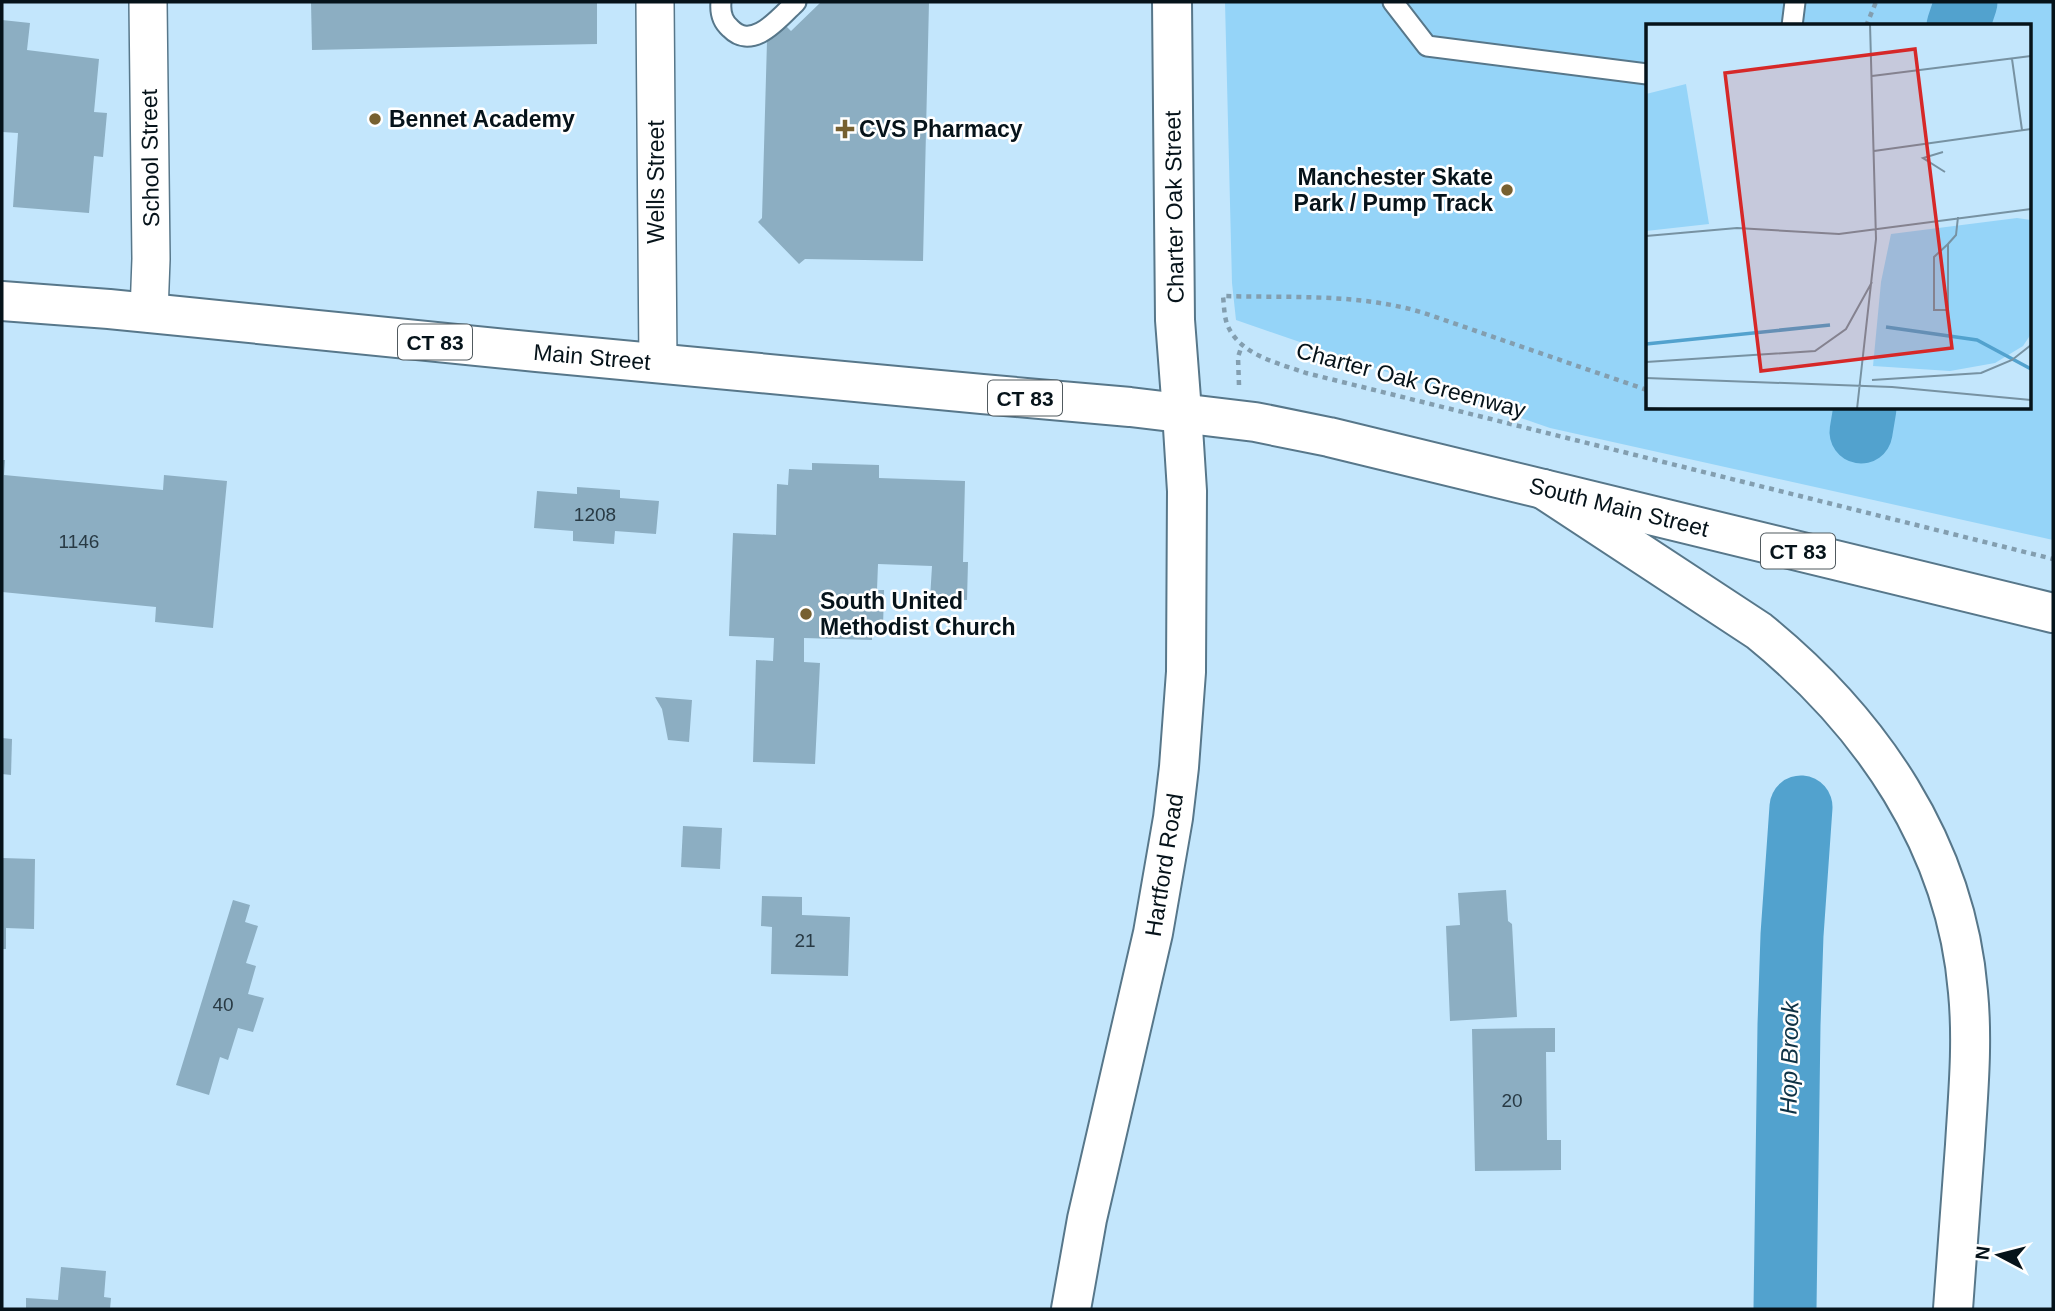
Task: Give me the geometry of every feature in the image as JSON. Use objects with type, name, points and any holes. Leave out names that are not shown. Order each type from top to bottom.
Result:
[{"type":"main road","name":"Charter Oak Street","points":[[1172,2],[1175,307],[1182,412]]},
{"type":"main road","name":"Main Street","points":[[2,301],[1182,412]]},
{"type":"main road","name":"South Main Street","points":[[1182,412],[1255,422],[1329,437],[2053,613]]},
{"type":"main road","name":"Hartford Road","points":[[1072,1309],[1087,1219],[1153,933],[1179,767],[1186,672],[1187,605],[1182,412]]},
{"type":"main road","points":[[1543,489],[1759,631],[1788,655],[1827,693],[1861,732],[1896,783],[1922,828],[1937,862],[1956,920],[1969,993],[1968,1104],[1953,1309]]},
{"type":"street","name":"School Street","points":[[148,2],[152,259],[149,313]]},
{"type":"street","name":"Wells Street","points":[[655,2],[658,363]]},
{"type":"lane","points":[[721,2],[725,22],[733,31],[746,36],[756,35],[767,29],[796,2]]},
{"type":"lane","points":[[1393,2],[1427,46],[1646,74]]},
{"type":"lane","points":[[1793,24],[1796,2]]},
{"type":"path","points":[[1867,24],[1876,2]]},
{"type":"path","name":"Charter Oak Greenway","points":[[1646,390],[1389,303],[1351,299],[1223,296],[1227,324],[1242,345],[1256,354],[1306,373],[2053,559]]},
{"type":"shaded area","points":[[1225,2],[2053,2],[2053,540],[1550,428],[1236,320],[1232,283]]},
{"type":"building","points":[[311,2],[597,2],[597,44],[312,50]]},
{"type":"building","name":"CVS Pharmacy","points":[[821,2],[929,2],[923,261],[805,259],[799,264],[758,222],[762,218],[767,41],[784,24],[791,31]]},
{"type":"building","points":[[2,20],[30,23],[27,50],[99,59],[94,112],[107,113],[103,157],[94,156],[89,213],[13,207],[18,133],[2,132]]},
{"type":"building","points":[[2,460],[5,460],[4,475],[163,490],[164,475],[227,481],[213,628],[155,622],[156,607],[2,592]]},
{"type":"building","name":"South United Methodist Church","points":[[812,463],[879,465],[879,478],[965,481],[963,562],[968,562],[967,600],[930,599],[932,566],[878,564],[877,590],[884,590],[883,628],[872,628],[872,640],[804,638],[804,662],[820,663],[815,764],[753,762],[756,660],[773,661],[774,638],[729,636],[733,533],[776,535],[777,484],[788,485],[789,469],[812,470]]},
{"type":"building","points":[[577,487],[620,490],[620,498],[659,501],[656,534],[615,531],[614,544],[573,541],[573,531],[534,528],[537,491],[577,494]]},
{"type":"building","points":[[655,697],[692,700],[689,742],[668,740],[662,709]]},
{"type":"building","points":[[2,738],[12,739],[11,775],[2,774]]},
{"type":"building","points":[[683,826],[722,828],[720,869],[681,867]]},
{"type":"building","points":[[2,858],[35,859],[34,929],[6,928],[6,949],[2,949]]},
{"type":"building","points":[[1506,890],[1508,921],[1512,924],[1517,1017],[1450,1021],[1446,926],[1460,925],[1458,893]]},
{"type":"building","points":[[762,896],[802,897],[802,915],[850,917],[848,976],[771,974],[772,927],[761,926]]},
{"type":"building","points":[[233,900],[250,905],[245,922],[258,926],[246,963],[256,966],[248,994],[264,998],[253,1032],[238,1028],[228,1060],[220,1057],[209,1095],[176,1085]]},
{"type":"building","points":[[1555,1028],[1555,1052],[1546,1052],[1547,1140],[1561,1140],[1561,1170],[1475,1171],[1472,1029]]},
{"type":"building","points":[[61,1267],[106,1271],[104,1297],[111,1298],[110,1309],[26,1309],[26,1298],[58,1300]]},
{"type":"waterway","name":"Hop Brook","points":[[1959,24],[1966,2]]},
{"type":"waterway","name":"Hop Brook","points":[[1861,432],[1865,410]]},
{"type":"waterway","name":"Hop Brook","points":[[1785,1309],[1789,1025],[1801,807]]},
{"type":"place","name":"Bennet Academy","points":[[375,119]]},
{"type":"place","name":"CVS Pharmacy","points":[[845,129]]},
{"type":"place","name":"Manchester Skate Park / Pump Track","points":[[1507,190]]},
{"type":"place","name":"South United Methodist Church","points":[[806,614]]}]
